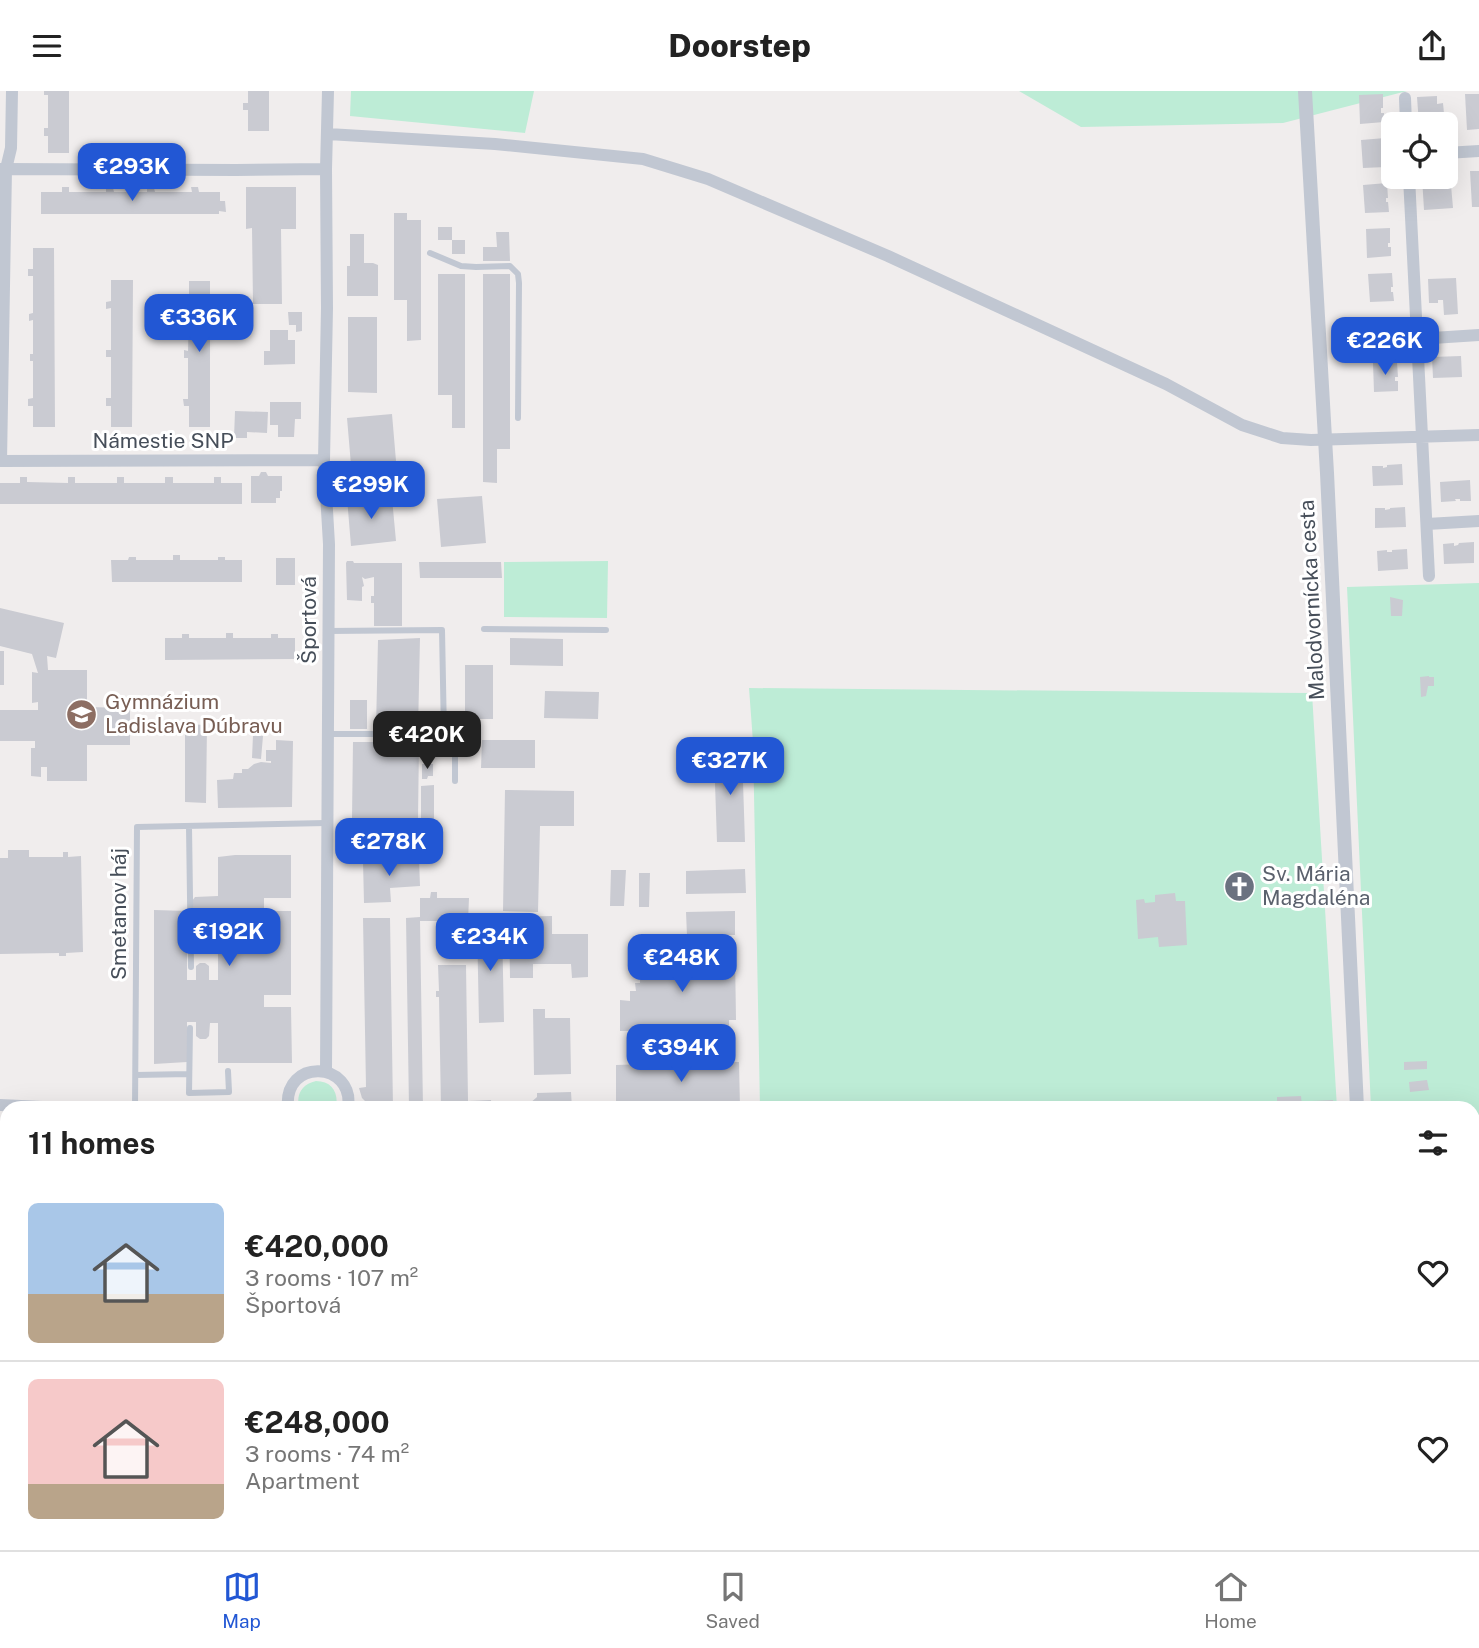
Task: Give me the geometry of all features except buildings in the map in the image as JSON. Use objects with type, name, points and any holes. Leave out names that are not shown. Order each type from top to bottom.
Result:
[{"type":"street","name":"Námestie SNP","points":[[12,91],[11,148],[3,169],[0,461],[324,460]]},
{"type":"street","name":"Športová","points":[[326,1072],[329,544],[324,460],[328,91]]},
{"type":"street","name":"Malodvornícka cesta","points":[[1304,91],[1326,440],[1357,1101]]},
{"type":"street","points":[[1405,98],[1406,112]]},
{"type":"street","points":[[328,135],[495,144],[643,159],[708,179],[888,256],[1166,384],[1242,425],[1282,437],[1326,440],[1479,435]]},
{"type":"street","points":[[1458,152],[1479,151]]},
{"type":"street","points":[[3,169],[326,169]]},
{"type":"street","points":[[1410,189],[1429,576]]},
{"type":"street","points":[[1417,339],[1479,335]]},
{"type":"street","points":[[1427,524],[1479,521]]},
{"type":"street","points":[[288,1101],[288,1093],[296,1079],[310,1072],[326,1072],[335,1076],[342,1082],[349,1101]]},
{"type":"lane","points":[[429,253],[461,266],[510,266],[518,274],[518,418]]},
{"type":"lane","points":[[484,629],[606,630]]},
{"type":"lane","points":[[328,631],[442,630],[444,734]]},
{"type":"lane","points":[[328,734],[455,734],[455,781]]},
{"type":"lane","name":"Smetanov háj","points":[[135,1101],[136,827],[328,823]]},
{"type":"lane","points":[[189,827],[191,967]]},
{"type":"lane","points":[[190,1028],[190,1093],[229,1092],[228,1071]]},
{"type":"lane","points":[[136,1075],[189,1074]]},
{"type":"green space","points":[[351,91],[534,91],[525,133],[350,116]]},
{"type":"green space","points":[[1019,91],[1407,91],[1283,123],[1081,127]]},
{"type":"green space","points":[[608,561],[607,618],[504,617],[504,562]]},
{"type":"green space","points":[[1479,583],[1479,1101],[1371,1101],[1347,587]]},
{"type":"green space","points":[[749,688],[1312,693],[1337,1101],[760,1101],[753,742]]},
{"type":"green space","points":[[316,1081],[326,1083],[333,1089],[336,1101],[298,1101],[301,1090]]},
{"type":"place","name":"Gymnázium Ladislava Dúbravu","points":[[82,714]]},
{"type":"place","name":"Sv. Mária Magdaléna","points":[[1239,886]]}]
